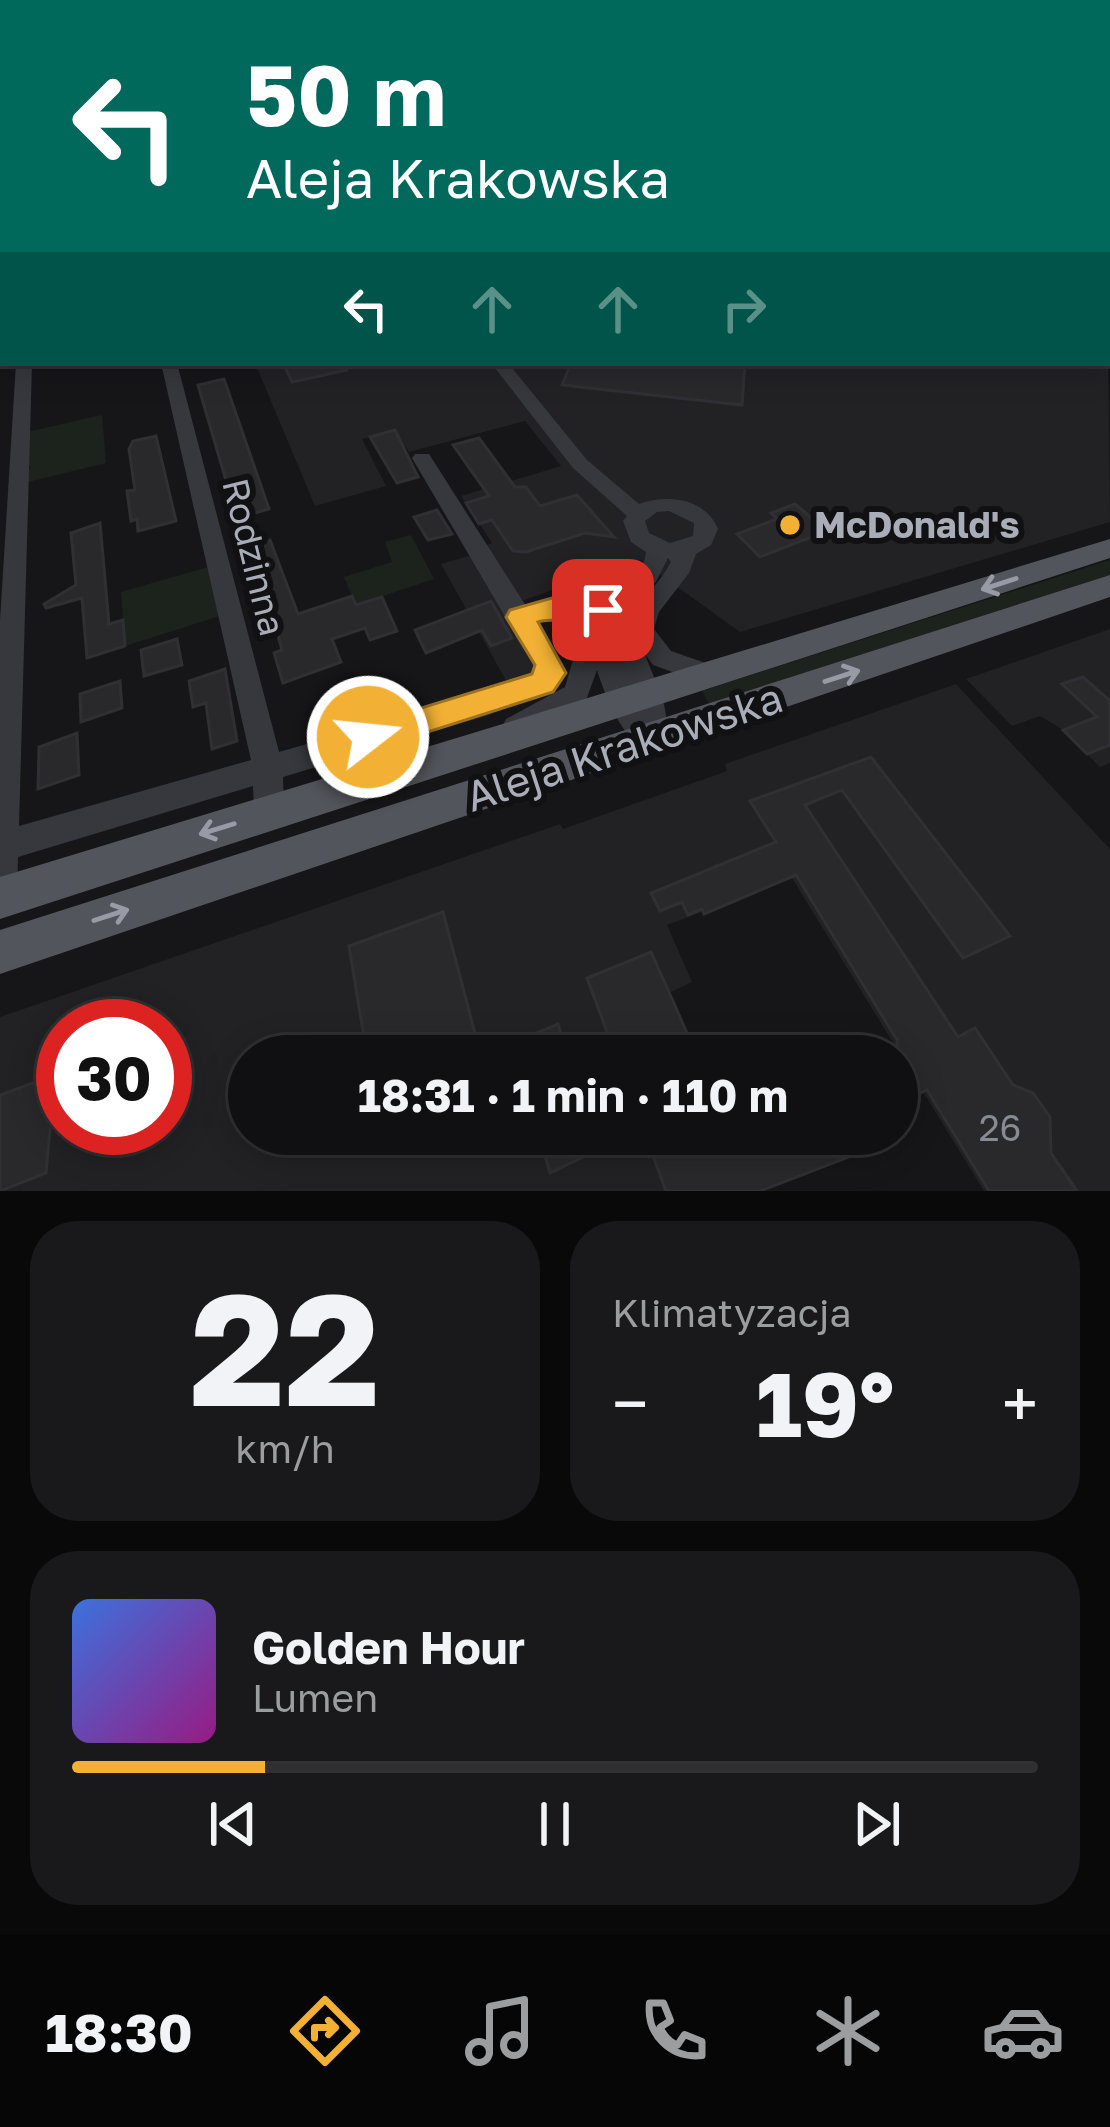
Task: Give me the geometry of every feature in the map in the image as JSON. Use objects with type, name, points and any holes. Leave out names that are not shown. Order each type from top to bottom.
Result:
[{"type":"main road","name":"Aleja Krakowska","points":[[0,897],[1110,548]]},
{"type":"main road","name":"Aleja Krakowska","points":[[0,952],[1110,586]]},
{"type":"street","points":[[0,897],[24,366]]},
{"type":"street","name":"Rodzinna","points":[[170,366],[268,768],[269,812]]},
{"type":"street","points":[[502,366],[580,464],[638,514]]},
{"type":"street","points":[[524,392],[547,406],[607,468],[662,504],[694,511],[706,524],[703,540],[685,550],[658,549],[634,529],[638,514]]},
{"type":"street","points":[[3,846],[542,683],[551,673],[550,664],[422,458]]},
{"type":"street","points":[[638,514],[662,504]]},
{"type":"street","points":[[489,745],[533,715],[575,695],[589,659],[590,631],[603,610],[647,581],[656,567],[658,549]]},
{"type":"street","points":[[651,738],[637,726],[628,646],[632,622],[678,575],[685,550]]},
{"type":"street","points":[[520,617],[552,608],[603,610]]},
{"type":"street","points":[[603,610],[603,650],[637,699]]},
{"type":"street","points":[[645,612],[640,630],[655,652],[711,675]]},
{"type":"street","points":[[71,827],[72,874]]},
{"type":"shaded area","points":[[256,366],[1108,366],[1110,522],[740,632],[640,560],[521,601],[484,546],[492,543],[461,496],[561,466],[525,421],[409,452],[395,430],[362,439],[386,486],[315,506]]},
{"type":"shaded area","points":[[102,415],[106,463],[24,483],[31,466],[25,466],[27,432]]},
{"type":"shaded area","points":[[411,535],[434,579],[356,605],[344,577],[392,562],[385,542]]},
{"type":"shaded area","points":[[472,555],[541,670],[508,684],[441,564]]},
{"type":"shaded area","points":[[1110,560],[1110,575],[710,705],[702,691]]},
{"type":"shaded area","points":[[208,567],[223,615],[125,646],[121,592]]},
{"type":"shaded area","points":[[1110,629],[1110,763],[1100,767],[1063,730],[1040,716],[1012,726],[966,679]]},
{"type":"shaded area","points":[[956,684],[1110,849],[1110,1191],[984,1191],[918,1083],[918,1035],[888,1035],[792,878],[667,925],[692,982],[669,993],[688,1035],[228,1035],[228,1155],[740,1155],[756,1191],[0,1191],[0,1017],[36,1005],[36,1155],[192,1155],[192,999],[52,999],[727,771],[725,764]]},
{"type":"building","points":[[284,366],[346,366],[347,370],[292,382]]},
{"type":"building","points":[[570,366],[745,366],[742,405],[562,385]]},
{"type":"building","points":[[224,379],[269,509],[237,518],[198,385]]},
{"type":"building","points":[[395,430],[418,477],[397,483],[370,437]]},
{"type":"building","points":[[156,436],[176,521],[138,531],[137,519],[131,521],[127,491],[135,490],[129,449],[133,441]]},
{"type":"building","points":[[479,438],[515,487],[526,487],[540,506],[577,495],[614,537],[585,533],[526,552],[513,551],[492,520],[479,524],[466,503],[489,496],[453,445]]},
{"type":"building","name":"McDonald's","points":[[795,504],[827,531],[760,557],[737,534],[777,519],[771,513]]},
{"type":"building","points":[[437,510],[452,534],[428,540],[414,517]]},
{"type":"building","points":[[100,523],[109,624],[123,620],[125,646],[87,658],[82,598],[46,608],[44,604],[76,585],[71,533]]},
{"type":"building","points":[[270,540],[298,614],[352,596],[356,605],[382,597],[397,631],[370,640],[365,628],[332,639],[341,662],[283,683],[274,653],[282,650],[266,592],[255,595],[245,548]]},
{"type":"building","points":[[491,601],[512,638],[491,646],[482,630],[426,653],[415,630]]},
{"type":"building","points":[[177,639],[182,665],[144,676],[141,650]]},
{"type":"building","points":[[225,669],[237,741],[212,749],[206,703],[193,707],[189,681]]},
{"type":"building","points":[[1083,677],[1110,701],[1110,745],[1087,754],[1063,730],[1097,717],[1062,684]]},
{"type":"building","points":[[120,681],[122,708],[81,722],[80,694]]},
{"type":"building","points":[[77,733],[79,775],[38,789],[39,747]]},
{"type":"building","points":[[871,757],[1010,936],[963,958],[842,790],[805,805],[958,1037],[975,1028],[1013,1085],[1033,1093],[1050,1117],[1051,1153],[1077,1191],[989,1191],[927,1090],[918,1094],[918,1035],[894,1035],[796,875],[704,914],[702,909],[688,915],[682,902],[660,911],[651,893],[776,842],[750,801]]},
{"type":"building","points":[[443,912],[475,1035],[364,1035],[349,946]]},
{"type":"building","points":[[651,952],[688,1035],[608,1035],[587,978]]},
{"type":"building","points":[[558,1024],[561,1035],[531,1035]]},
{"type":"building","points":[[36,1082],[36,1155],[48,1155],[46,1173],[0,1191],[0,1095]]},
{"type":"building","points":[[545,1155],[587,1155],[550,1173]]},
{"type":"building","points":[[653,1155],[854,1155],[760,1191],[666,1191]]},
{"type":"place","name":"McDonald's","points":[[790,525]]},
{"type":"route","points":[[368,737],[478,706],[548,680],[550,664],[520,617],[552,608],[603,610]]}]
